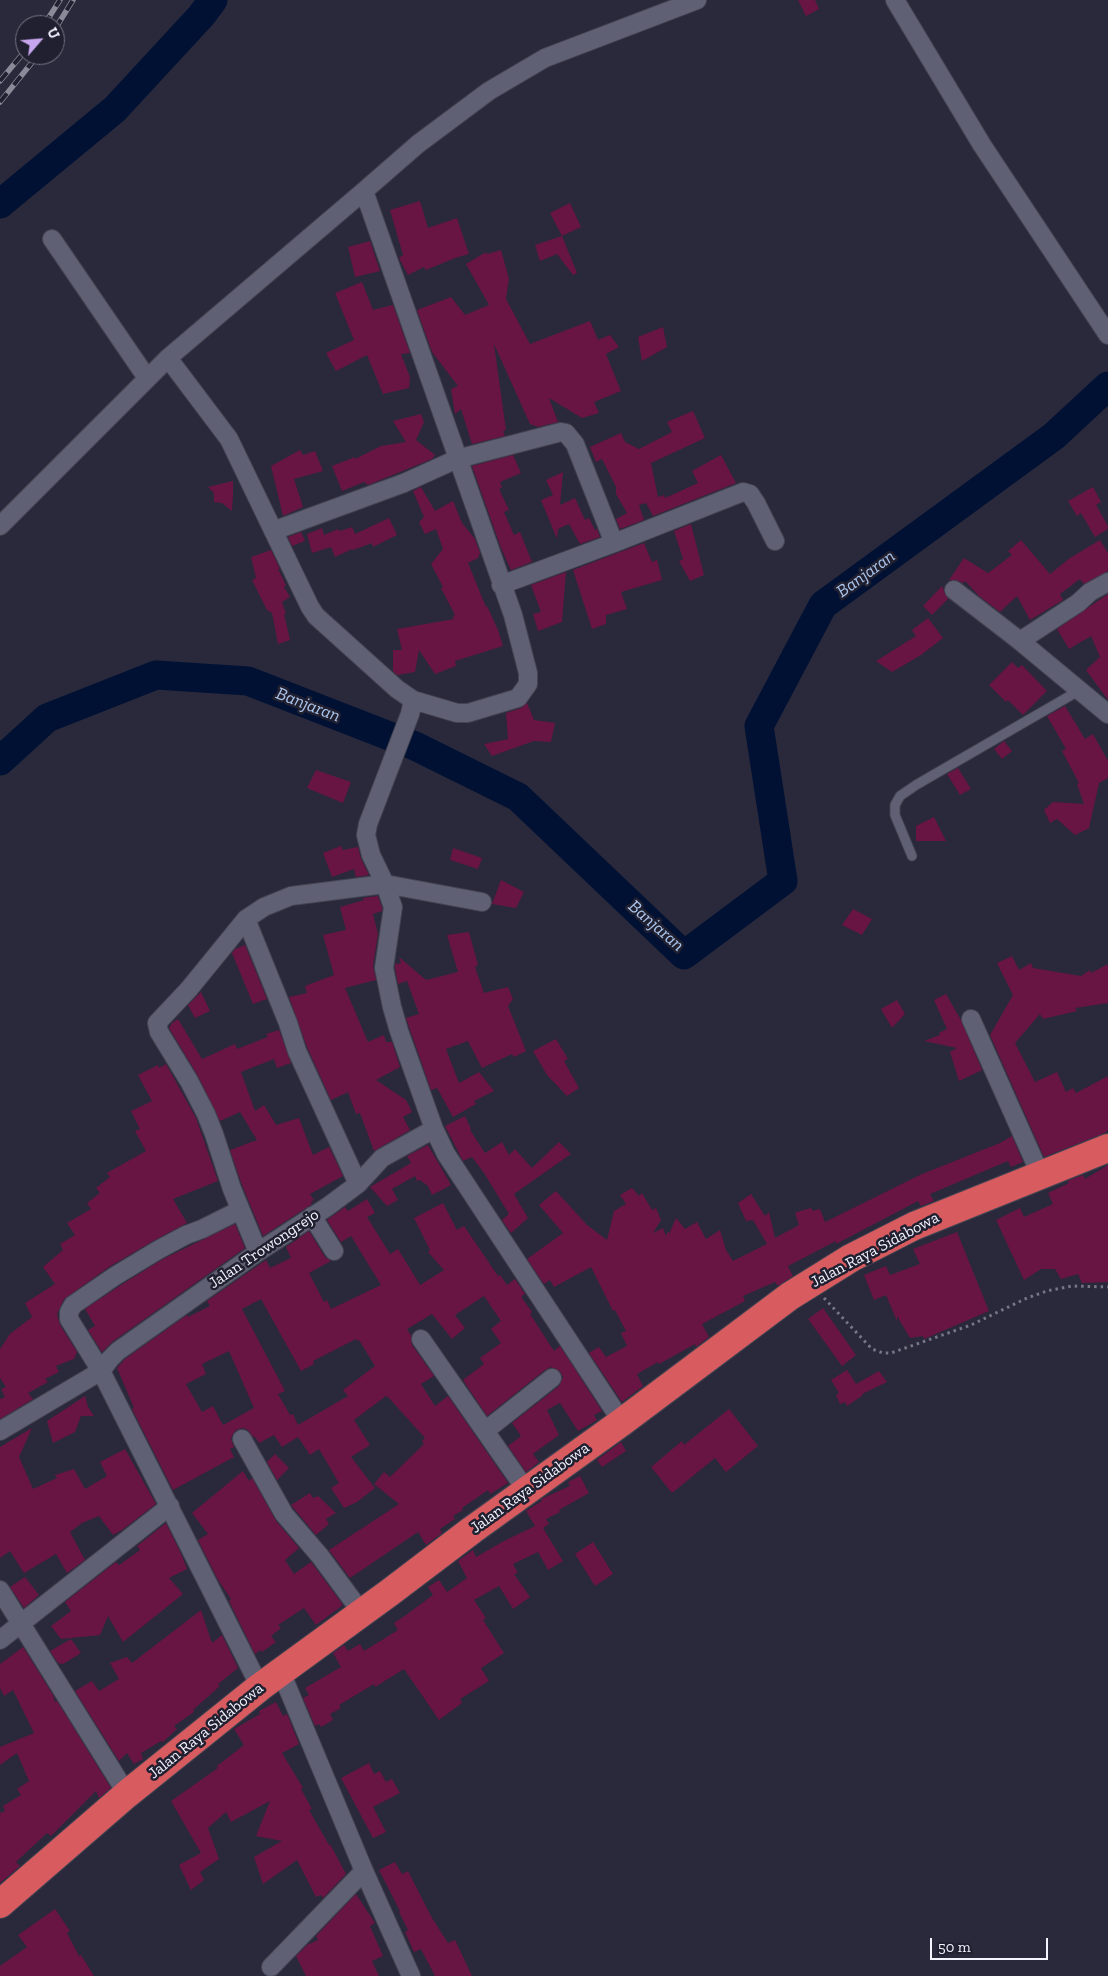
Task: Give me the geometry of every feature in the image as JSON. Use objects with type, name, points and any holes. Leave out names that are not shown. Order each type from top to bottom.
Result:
[{"type":"highway","name":"Jalan Raya Sidabowa","points":[[0,1904],[127,1794],[270,1680],[810,1283],[851,1258],[914,1226],[1108,1148]]},
{"type":"street","points":[[0,526],[168,358],[418,144],[489,91],[545,58],[697,0]]},
{"type":"street","points":[[894,0],[982,145],[1108,335]]},
{"type":"street","points":[[168,358],[229,439],[316,616],[397,689],[412,707],[468,713],[513,700],[524,692],[528,684],[528,673],[513,615],[364,191]]},
{"type":"street","points":[[52,239],[147,378]]},
{"type":"street","points":[[273,531],[404,483],[457,459],[553,432],[566,433],[575,444],[614,543]]},
{"type":"street","points":[[501,585],[743,492],[750,494],[756,502],[775,541]]},
{"type":"street","points":[[1020,641],[1078,603],[1090,592],[1108,582]]},
{"type":"street","points":[[954,590],[1020,641],[1108,714]]},
{"type":"street","points":[[412,707],[368,824],[366,835],[371,855],[385,884],[393,907],[384,968],[399,1031],[434,1129],[446,1154],[622,1422]]},
{"type":"street","points":[[258,1252],[240,1210],[206,1114],[189,1081],[157,1028],[157,1023],[189,989],[246,919],[264,907],[291,896],[385,884],[482,902]]},
{"type":"street","points":[[246,919],[288,1023],[297,1051],[358,1184]]},
{"type":"street","points":[[971,1019],[1041,1176]]},
{"type":"street","name":"Jalan Trowongrejo","points":[[0,1431],[101,1371],[118,1351],[358,1184],[382,1158],[434,1129]]},
{"type":"street","points":[[240,1210],[186,1235],[115,1276],[73,1305],[69,1312],[69,1319],[101,1371],[170,1506],[270,1680],[364,1871],[410,1976]]},
{"type":"street","points":[[312,1216],[334,1251]]},
{"type":"street","points":[[421,1339],[526,1490]]},
{"type":"street","points":[[485,1431],[552,1378]]},
{"type":"street","points":[[242,1439],[284,1514],[320,1556],[362,1613]]},
{"type":"street","points":[[0,1640],[170,1506]]},
{"type":"street","points":[[0,1590],[127,1794]]},
{"type":"street","points":[[271,1968],[364,1871]]},
{"type":"lane","points":[[912,856],[895,815],[895,805],[900,796],[1080,690]]},
{"type":"path","points":[[810,1283],[862,1340],[872,1349],[883,1353],[900,1350],[971,1325],[1027,1298],[1047,1291],[1072,1286],[1108,1287]]},
{"type":"building","points":[[798,0],[815,0],[819,9],[806,16]]},
{"type":"building","points":[[420,201],[428,228],[457,218],[469,254],[426,270],[424,267],[408,275],[399,258],[403,255],[390,210]]},
{"type":"building","points":[[570,203],[581,227],[562,236],[550,213]]},
{"type":"building","points":[[562,236],[577,273],[573,275],[557,254],[540,261],[535,245]]},
{"type":"building","points":[[370,241],[380,271],[355,277],[348,247]]},
{"type":"building","points":[[501,250],[509,279],[506,299],[530,344],[590,321],[598,340],[610,335],[619,347],[606,354],[621,391],[594,402],[599,413],[582,418],[549,398],[558,422],[538,427],[530,424],[494,344],[506,430],[503,431],[505,436],[472,444],[461,409],[455,414],[451,389],[458,386],[432,352],[417,310],[451,297],[465,315],[489,305],[466,264],[486,252],[487,254]]},
{"type":"building","points":[[362,282],[373,310],[393,305],[410,353],[401,354],[410,377],[409,388],[383,394],[367,355],[336,371],[326,353],[354,340],[335,293]]},
{"type":"building","points":[[663,327],[667,347],[642,361],[638,337]]},
{"type":"building","points":[[693,411],[705,438],[651,463],[658,497],[664,495],[665,498],[698,483],[692,471],[721,455],[736,483],[653,516],[646,503],[639,505],[644,520],[620,529],[616,519],[627,513],[616,494],[616,487],[602,459],[596,462],[590,447],[621,433],[625,442],[639,449],[672,432],[667,422]]},
{"type":"building","points":[[421,414],[424,422],[416,440],[435,455],[432,459],[368,485],[364,482],[342,491],[332,466],[355,457],[355,459],[381,446],[406,442],[393,421]]},
{"type":"building","points":[[300,450],[303,455],[315,451],[323,471],[294,479],[303,507],[283,516],[271,466]]},
{"type":"building","points":[[513,455],[521,473],[500,482],[502,488],[499,489],[509,510],[504,512],[514,535],[520,532],[532,562],[511,570],[501,548],[472,466]]},
{"type":"building","points":[[563,472],[560,505],[575,498],[585,520],[589,518],[600,537],[580,544],[569,524],[558,529],[557,539],[541,500],[553,495],[546,480]]},
{"type":"building","points":[[233,481],[232,511],[222,503],[214,502],[214,493],[208,487]]},
{"type":"building","points":[[421,487],[435,511],[453,501],[462,523],[475,539],[480,553],[478,558],[468,563],[486,607],[498,630],[503,646],[455,661],[456,666],[435,674],[419,650],[415,672],[397,675],[393,671],[393,650],[402,650],[397,629],[454,619],[453,616],[455,615],[431,564],[443,549],[436,529],[425,534],[419,522],[424,517],[413,491]]},
{"type":"building","points":[[1093,487],[1101,502],[1096,505],[1108,526],[1108,529],[1095,537],[1081,513],[1077,516],[1068,501]]},
{"type":"building","points":[[389,518],[397,535],[373,547],[372,543],[335,557],[331,547],[312,553],[307,534],[322,528],[324,535],[338,529],[340,531],[352,527],[355,534]]},
{"type":"building","points":[[691,524],[704,575],[690,581],[679,561],[683,559],[674,531]]},
{"type":"building","points":[[301,532],[305,541],[292,546],[288,537]]},
{"type":"building","points":[[1021,540],[1050,574],[1070,558],[1100,540],[1108,553],[1108,571],[1084,584],[1080,579],[1060,594],[1063,600],[1030,620],[1017,596],[1000,612],[979,596],[965,581],[963,583],[949,580],[964,558],[988,573],[1012,555],[1008,551]]},
{"type":"building","points":[[644,543],[652,562],[657,560],[662,580],[621,592],[627,609],[606,615],[606,624],[592,629],[573,570]]},
{"type":"building","points":[[271,550],[286,585],[284,587],[290,597],[282,602],[290,640],[278,644],[272,613],[267,610],[252,580],[256,578],[251,557]]},
{"type":"building","points":[[566,572],[562,622],[538,631],[533,614],[541,612],[531,585]]},
{"type":"building","points":[[942,586],[948,599],[932,615],[923,606]]},
{"type":"building","points":[[1108,594],[1108,700],[1086,670],[1100,657],[1091,636],[1069,649],[1057,629]]},
{"type":"building","points":[[928,618],[943,638],[921,655],[892,672],[876,661],[916,636],[912,630]]},
{"type":"building","points":[[1012,662],[1018,668],[1022,665],[1047,691],[1023,715],[989,685]]},
{"type":"building","points":[[527,703],[534,720],[555,723],[551,742],[534,741],[492,756],[484,744],[508,739],[506,713],[521,708]]},
{"type":"building","points":[[1065,706],[1085,739],[1093,734],[1108,761],[1108,778],[1099,783],[1089,828],[1075,835],[1057,819],[1050,823],[1044,810],[1053,802],[1084,804],[1077,784],[1079,783],[1062,751],[1066,749],[1047,716]]},
{"type":"building","points":[[1004,741],[1012,751],[1002,759],[994,749]]},
{"type":"building","points":[[958,768],[971,789],[960,795],[947,774]]},
{"type":"building","points":[[316,770],[351,782],[343,803],[307,788]]},
{"type":"building","points":[[934,817],[946,841],[916,841],[916,826]]},
{"type":"building","points":[[341,846],[343,850],[358,847],[361,859],[369,875],[356,877],[354,869],[332,877],[323,853]]},
{"type":"building","points":[[453,848],[482,858],[478,869],[450,860]]},
{"type":"building","points":[[501,880],[524,892],[516,908],[492,904]]},
{"type":"building","points":[[378,896],[382,911],[373,914],[378,934],[373,966],[376,980],[345,988],[368,1042],[384,1035],[386,1042],[392,1042],[400,1067],[376,1080],[406,1100],[412,1112],[403,1117],[410,1130],[374,1151],[360,1113],[356,1114],[348,1092],[331,1100],[307,1047],[289,997],[307,993],[305,986],[334,975],[323,935],[346,930],[340,907],[364,900],[363,898]]},
{"type":"building","points":[[853,909],[872,919],[862,935],[842,925]]},
{"type":"building","points":[[469,932],[478,965],[475,967],[484,993],[508,987],[513,999],[508,1006],[526,1051],[514,1057],[512,1054],[482,1068],[468,1041],[446,1049],[459,1083],[479,1072],[494,1091],[474,1101],[476,1104],[453,1117],[437,1088],[431,1090],[406,1018],[419,1014],[407,981],[398,984],[395,964],[401,963],[399,957],[426,980],[458,972],[447,935]]},
{"type":"building","points":[[245,945],[267,999],[253,1004],[232,953],[235,949]]},
{"type":"building","points":[[1012,956],[1019,970],[1031,963],[1033,968],[1081,976],[1090,970],[1091,973],[1108,964],[1108,1003],[1075,1008],[1077,1011],[1043,1019],[1040,1014],[1015,1043],[1035,1082],[1057,1072],[1066,1092],[1073,1088],[1076,1093],[1108,1076],[1108,1130],[1105,1133],[1044,1157],[990,1035],[1013,995],[997,963]]},
{"type":"building","points":[[201,992],[210,1011],[195,1018],[188,1005]]},
{"type":"building","points":[[946,994],[961,1020],[982,1070],[959,1081],[950,1052],[957,1048],[924,1041],[940,1035],[939,1033],[947,1029],[934,1000]]},
{"type":"building","points":[[897,1000],[905,1014],[892,1028],[881,1009]]},
{"type":"building","points":[[178,1019],[202,1059],[235,1044],[237,1049],[268,1037],[266,1034],[279,1030],[291,1063],[277,1068],[274,1059],[241,1072],[255,1111],[264,1105],[276,1125],[299,1118],[313,1155],[329,1147],[343,1176],[310,1194],[314,1200],[311,1202],[312,1204],[263,1236],[230,1150],[257,1140],[240,1112],[220,1121],[198,1076],[169,1028]]},
{"type":"building","points":[[556,1039],[568,1059],[564,1061],[579,1088],[567,1096],[547,1075],[533,1051]]},
{"type":"building","points":[[166,1064],[196,1118],[218,1181],[173,1199],[187,1223],[109,1267],[64,1299],[57,1314],[60,1325],[77,1352],[74,1359],[56,1366],[59,1372],[45,1379],[48,1382],[28,1393],[33,1399],[0,1419],[0,1399],[5,1397],[1,1389],[6,1387],[0,1378],[0,1349],[10,1334],[32,1317],[25,1303],[55,1284],[43,1267],[63,1250],[60,1244],[75,1235],[67,1223],[91,1209],[87,1203],[100,1193],[96,1188],[110,1177],[107,1173],[146,1151],[135,1131],[140,1129],[131,1111],[152,1101],[138,1075],[158,1065],[159,1068]]},
{"type":"building","points":[[465,1116],[470,1130],[485,1153],[502,1142],[509,1155],[515,1149],[532,1168],[559,1142],[571,1154],[514,1194],[528,1218],[511,1233],[502,1220],[509,1214],[484,1173],[472,1157],[463,1161],[445,1126]]},
{"type":"building","points":[[1012,1136],[1023,1162],[1011,1167],[1008,1161],[930,1194],[934,1201],[921,1206],[918,1201],[836,1244],[836,1241],[788,1266],[793,1276],[778,1286],[775,1282],[743,1296],[745,1301],[702,1324],[709,1337],[696,1347],[695,1344],[637,1374],[643,1386],[622,1402],[589,1353],[599,1347],[606,1357],[627,1346],[621,1333],[626,1331],[615,1310],[613,1311],[591,1267],[554,1287],[550,1280],[544,1284],[527,1259],[563,1233],[539,1205],[556,1191],[587,1225],[607,1240],[614,1211],[626,1204],[620,1195],[632,1188],[639,1196],[642,1193],[652,1210],[656,1208],[661,1220],[653,1233],[663,1228],[666,1236],[668,1231],[669,1234],[676,1218],[685,1229],[697,1222],[706,1239],[720,1230],[726,1250],[733,1261],[767,1244],[753,1220],[746,1221],[738,1203],[751,1194],[765,1216],[769,1212],[775,1238],[799,1225],[795,1213],[811,1208],[813,1211],[820,1209],[825,1222],[922,1174],[1000,1143]]},
{"type":"building","points":[[428,1145],[451,1185],[432,1195],[428,1186],[420,1180],[417,1181],[415,1176],[392,1189],[398,1200],[387,1206],[370,1187],[411,1163],[407,1156]]},
{"type":"building","points":[[1108,1165],[1108,1282],[1082,1283],[1078,1274],[1061,1279],[1055,1269],[1041,1269],[1024,1280],[996,1220],[1020,1208],[1024,1217],[1053,1204],[1048,1193],[1069,1183],[1067,1181],[1083,1175],[1085,1179]]},
{"type":"building","points":[[367,1199],[375,1213],[367,1217],[390,1254],[398,1249],[420,1285],[444,1270],[428,1252],[430,1250],[414,1218],[443,1203],[457,1230],[464,1226],[498,1276],[500,1275],[507,1285],[515,1279],[525,1294],[522,1298],[532,1312],[530,1314],[554,1351],[560,1346],[602,1411],[594,1415],[597,1420],[578,1431],[560,1403],[547,1410],[559,1435],[533,1454],[539,1462],[526,1472],[508,1446],[521,1436],[512,1423],[559,1386],[563,1377],[560,1371],[551,1367],[545,1370],[487,1416],[463,1380],[484,1364],[480,1358],[501,1343],[491,1329],[501,1321],[484,1296],[455,1315],[465,1328],[452,1339],[432,1314],[407,1329],[411,1335],[412,1345],[434,1376],[421,1384],[435,1406],[448,1396],[508,1483],[490,1494],[488,1490],[462,1508],[463,1510],[453,1516],[455,1519],[440,1529],[442,1533],[426,1545],[418,1532],[350,1578],[329,1550],[399,1504],[374,1484],[384,1472],[390,1477],[424,1444],[422,1441],[425,1438],[388,1397],[386,1396],[354,1420],[370,1445],[351,1457],[375,1488],[357,1502],[344,1508],[331,1488],[339,1483],[319,1449],[310,1455],[298,1437],[282,1447],[274,1435],[259,1443],[248,1430],[243,1428],[236,1430],[231,1439],[234,1447],[230,1449],[234,1457],[173,1490],[132,1409],[134,1408],[117,1368],[125,1359],[187,1315],[188,1317],[210,1306],[207,1301],[266,1260],[270,1268],[291,1258],[286,1247],[309,1231],[325,1257],[331,1261],[309,1273],[324,1302],[327,1300],[331,1309],[381,1285],[351,1236],[341,1242],[327,1220],[345,1207],[348,1211]],"holes":[[[261,1299],[301,1371],[314,1364],[313,1361],[356,1339],[357,1341],[359,1340],[375,1366],[343,1390],[348,1396],[298,1425],[293,1414],[290,1415],[278,1394],[285,1391],[242,1309]],[[229,1351],[254,1408],[223,1425],[213,1406],[202,1412],[186,1384],[206,1374],[202,1364]]]},
{"type":"building","points":[[235,1224],[245,1248],[112,1342],[102,1352],[88,1330],[95,1326],[85,1309],[163,1259]]},
{"type":"building","points":[[957,1232],[989,1311],[924,1339],[923,1336],[910,1338],[897,1316],[897,1321],[886,1295],[874,1300],[864,1275],[886,1266],[890,1275],[920,1264],[913,1249]]},
{"type":"building","points":[[823,1308],[856,1355],[842,1366],[808,1319]]},
{"type":"building","points":[[847,1370],[856,1384],[879,1371],[887,1382],[862,1394],[847,1406],[845,1402],[840,1404],[836,1395],[839,1393],[831,1380]]},
{"type":"building","points":[[85,1396],[88,1407],[94,1416],[81,1416],[75,1432],[53,1443],[47,1421]]},
{"type":"building","points":[[729,1409],[758,1446],[726,1472],[715,1458],[672,1493],[651,1467],[682,1441],[684,1445]]},
{"type":"building","points":[[32,1428],[19,1457],[33,1489],[57,1478],[55,1475],[74,1469],[85,1489],[107,1476],[100,1462],[125,1449],[156,1504],[113,1535],[99,1516],[82,1523],[70,1532],[85,1560],[67,1573],[56,1554],[24,1573],[10,1551],[0,1558],[0,1447]]},
{"type":"building","points":[[621,1442],[626,1451],[602,1467],[597,1460]]},
{"type":"building","points":[[275,1454],[289,1468],[277,1480],[267,1462]]},
{"type":"building","points":[[243,1471],[249,1481],[252,1478],[276,1521],[299,1548],[285,1560],[294,1574],[311,1562],[343,1605],[316,1625],[304,1608],[278,1625],[281,1628],[271,1636],[276,1642],[262,1652],[260,1650],[255,1654],[229,1601],[231,1599],[218,1580],[198,1540],[208,1534],[192,1513]]},
{"type":"building","points":[[580,1476],[589,1493],[546,1519],[549,1524],[543,1528],[563,1561],[548,1570],[538,1552],[513,1564],[518,1573],[514,1574],[530,1597],[513,1609],[499,1586],[474,1600],[486,1618],[483,1620],[504,1653],[481,1668],[489,1681],[460,1699],[462,1703],[439,1720],[404,1669],[375,1687],[374,1684],[339,1705],[341,1708],[330,1714],[333,1720],[321,1727],[319,1724],[315,1726],[303,1698],[309,1695],[305,1688],[341,1667],[333,1653],[344,1645],[348,1651],[360,1644],[364,1651],[398,1630],[394,1623],[433,1595],[428,1587],[439,1580],[447,1592],[467,1578],[458,1561],[473,1550],[476,1557],[535,1526],[526,1511],[542,1501],[541,1499],[570,1486],[568,1482]]},
{"type":"building","points":[[310,1493],[313,1498],[318,1496],[336,1513],[326,1519],[329,1524],[316,1535],[291,1505]]},
{"type":"building","points":[[166,1523],[187,1569],[169,1578],[183,1594],[123,1642],[108,1616],[100,1635],[61,1639],[51,1626],[71,1611],[65,1602],[116,1562],[119,1565],[140,1550],[137,1546]]},
{"type":"building","points":[[593,1542],[613,1574],[595,1586],[575,1554]]},
{"type":"building","points":[[25,1577],[39,1595],[24,1608],[10,1587]]},
{"type":"building","points":[[201,1610],[212,1643],[222,1635],[238,1668],[218,1684],[220,1686],[193,1710],[194,1712],[174,1726],[177,1729],[163,1742],[161,1741],[141,1753],[143,1759],[134,1764],[127,1753],[119,1761],[75,1691],[92,1681],[99,1691],[119,1679],[110,1663],[127,1657],[132,1663]]},
{"type":"building","points":[[71,1639],[81,1653],[63,1664],[58,1663],[50,1651]]},
{"type":"building","points":[[23,1647],[53,1695],[55,1702],[57,1701],[111,1788],[99,1798],[96,1791],[51,1836],[47,1833],[16,1862],[20,1866],[0,1883],[0,1813],[5,1811],[3,1806],[21,1795],[17,1789],[29,1781],[17,1753],[0,1765],[0,1747],[34,1733],[13,1690],[4,1696],[0,1688],[0,1664]]},
{"type":"building","points":[[276,1702],[283,1716],[287,1714],[299,1744],[282,1753],[303,1788],[301,1789],[312,1809],[309,1810],[346,1874],[323,1898],[321,1895],[316,1897],[297,1860],[263,1884],[254,1857],[282,1841],[256,1836],[270,1801],[231,1822],[226,1812],[208,1828],[219,1859],[200,1872],[204,1880],[191,1890],[179,1865],[201,1853],[171,1801],[218,1768],[217,1766],[244,1745],[234,1729],[260,1714],[259,1711]]},
{"type":"building","points":[[369,1763],[374,1774],[380,1771],[386,1782],[392,1779],[400,1793],[373,1807],[386,1832],[373,1838],[341,1778]]},
{"type":"building","points":[[395,1862],[402,1874],[408,1871],[432,1918],[448,1943],[455,1940],[472,1976],[435,1976],[421,1949],[414,1952],[405,1932],[408,1930],[400,1911],[379,1870]]},
{"type":"building","points":[[356,1894],[375,1923],[370,1926],[383,1956],[372,1961],[379,1976],[306,1976],[296,1956],[307,1945],[318,1940],[316,1936]]},
{"type":"building","points":[[55,1909],[70,1931],[67,1933],[79,1956],[81,1955],[94,1976],[0,1976],[0,1966],[27,1947],[18,1935]]},
{"type":"waterway","points":[[0,204],[115,109],[201,16],[213,0]]},
{"type":"waterway","name":"Banjaran","points":[[0,761],[47,718],[156,675],[248,681],[415,746],[518,797],[684,955],[783,881],[759,726],[823,605],[1054,436],[1108,386]]},
{"type":"railway","points":[[50,15],[60,0]]},
{"type":"railway","points":[[64,15],[73,0]]},
{"type":"railway","points":[[0,81],[15,63]]},
{"type":"railway","points":[[0,102],[30,65]]}]
